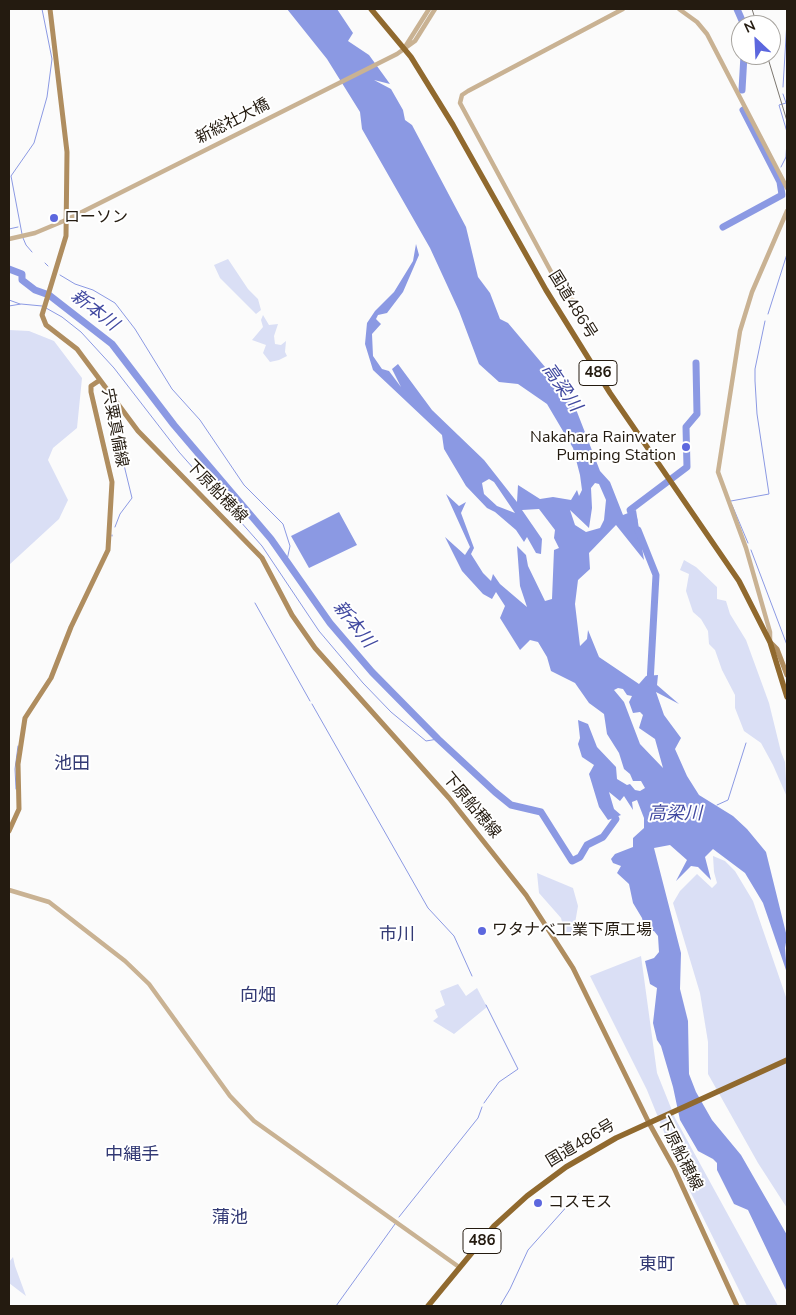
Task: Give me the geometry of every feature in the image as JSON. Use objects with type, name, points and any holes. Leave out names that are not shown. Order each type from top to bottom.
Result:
[{"type":"highway","name":"国道486号","points":[[371,9],[405,49],[453,125],[546,290],[610,393],[739,581],[770,642],[787,697]]},
{"type":"highway","name":"国道486号","points":[[428,1306],[494,1226],[544,1183],[582,1156],[640,1126],[787,1060]]},
{"type":"main road","name":"宍粟真備線","points":[[9,831],[20,809],[18,764],[25,718],[51,678],[71,627],[108,550],[112,482],[91,392],[92,386],[100,380],[77,349],[47,327],[42,315],[64,244],[66,220],[67,152],[50,9]]},
{"type":"main road","name":"下原船穂線","points":[[100,380],[138,431],[262,558],[292,616],[315,648],[449,798],[526,895],[574,968],[674,1168],[737,1306]]},
{"type":"main road","points":[[770,642],[777,649],[787,675]]},
{"type":"street","points":[[413,39],[429,9]]},
{"type":"street","points":[[405,49],[435,9]]},
{"type":"street","points":[[578,302],[562,292],[460,103],[462,96],[468,91],[622,9]]},
{"type":"street","points":[[679,9],[697,22],[707,34],[787,188]]},
{"type":"street","name":"新総社大橋","points":[[9,239],[35,233],[66,220],[405,49]]},
{"type":"street","points":[[777,649],[770,632],[746,548],[718,472],[740,331],[752,292],[787,211]]},
{"type":"street","points":[[770,632],[770,642]]},
{"type":"street","points":[[9,890],[49,902],[125,961],[148,984],[230,1096],[254,1121],[459,1267]]},
{"type":"shaded area","points":[[228,259],[248,289],[258,299],[261,310],[256,314],[220,278],[214,265]]},
{"type":"shaded area","points":[[263,315],[269,325],[278,324],[274,336],[275,344],[281,345],[286,341],[285,352],[287,356],[279,360],[270,362],[263,353],[266,345],[252,340],[263,327],[261,320]]},
{"type":"shaded area","points":[[9,330],[29,331],[54,341],[82,378],[77,428],[53,448],[48,460],[68,500],[59,519],[9,565]]},
{"type":"shaded area","points":[[684,560],[696,567],[717,587],[717,599],[726,601],[730,614],[746,640],[769,703],[785,762],[787,797],[761,743],[744,731],[735,708],[735,695],[722,670],[715,650],[709,644],[708,631],[701,619],[693,612],[686,591],[689,574],[680,570]]},
{"type":"shaded area","points":[[713,856],[725,861],[735,871],[753,901],[787,1000],[787,1208],[758,1163],[708,1074],[708,1042],[700,993],[673,903],[680,891],[697,874],[712,888],[717,883]]},
{"type":"shaded area","points":[[537,873],[573,888],[578,906],[573,935],[565,933],[561,918],[539,893]]},
{"type":"shaded area","points":[[641,956],[657,1073],[675,1118],[778,1306],[747,1306],[679,1169],[647,1090],[590,976]]},
{"type":"shaded area","points":[[458,984],[466,996],[477,988],[487,1007],[454,1034],[433,1021],[438,1017],[435,1010],[445,1005],[440,991]]},
{"type":"shaded area","points":[[13,1257],[26,1296],[9,1283],[9,1262]]},
{"type":"water","name":"高梁川","points":[[287,9],[337,9],[353,33],[348,41],[369,55],[390,84],[374,80],[391,89],[403,110],[405,120],[412,125],[466,227],[478,277],[490,293],[500,319],[508,323],[572,399],[600,471],[610,482],[623,515],[636,510],[644,560],[616,525],[589,553],[590,569],[578,580],[575,604],[580,646],[587,639],[588,630],[599,657],[639,684],[646,676],[658,675],[657,685],[679,704],[656,692],[664,715],[681,738],[675,749],[687,776],[699,795],[733,816],[747,829],[766,852],[787,937],[785,948],[787,973],[763,903],[745,873],[713,849],[705,857],[711,880],[698,867],[691,866],[676,881],[687,860],[670,845],[654,848],[681,953],[680,989],[688,1021],[689,1074],[696,1092],[712,1120],[741,1155],[787,1235],[787,1292],[748,1210],[734,1204],[717,1170],[717,1163],[698,1151],[680,1120],[673,1087],[653,1023],[657,988],[650,984],[645,961],[654,958],[659,952],[658,936],[654,931],[645,931],[642,918],[633,903],[629,884],[617,873],[621,866],[613,863],[611,859],[615,854],[633,847],[633,838],[644,828],[644,818],[637,800],[632,802],[633,810],[624,796],[620,801],[609,792],[614,809],[621,815],[608,820],[599,807],[589,774],[594,765],[582,757],[578,744],[580,738],[578,720],[588,724],[597,747],[616,767],[617,779],[627,785],[630,784],[635,790],[640,791],[645,788],[641,781],[633,781],[630,774],[624,769],[619,753],[607,734],[604,714],[589,703],[575,683],[551,671],[547,657],[538,642],[530,640],[520,650],[500,618],[505,606],[496,592],[492,599],[483,594],[462,571],[445,537],[465,555],[470,547],[446,494],[459,506],[466,502],[461,513],[474,548],[471,554],[483,573],[491,581],[493,574],[500,584],[527,607],[520,586],[517,546],[526,555],[528,566],[545,601],[552,599],[554,550],[559,548],[554,538],[555,530],[539,509],[522,510],[542,539],[541,554],[536,553],[527,537],[524,542],[516,530],[495,512],[487,508],[466,486],[444,449],[442,435],[373,370],[365,344],[367,323],[375,311],[394,292],[413,261],[416,244],[419,255],[403,292],[387,313],[378,315],[376,319],[381,324],[372,334],[373,356],[382,369],[389,371],[401,387],[392,369],[398,364],[432,410],[484,460],[517,502],[518,485],[540,499],[553,497],[571,500],[577,490],[579,496],[582,490],[573,448],[547,404],[518,384],[499,382],[479,364],[459,311],[430,248],[362,129],[360,112],[327,59]],"holes":[[[489,479],[494,482],[515,513],[497,506],[484,494],[482,483]],[[595,483],[599,484],[606,500],[604,520],[600,528],[586,532],[575,525],[570,510],[589,528],[592,508],[591,488]],[[618,688],[623,689],[627,695],[632,696],[629,702],[633,713],[640,712],[643,715],[639,728],[655,739],[663,768],[640,744],[624,702],[614,690]]]},
{"type":"water","points":[[339,512],[357,545],[309,568],[291,536]]},
{"type":"waterway","points":[[22,234],[11,176],[34,143],[47,97],[52,59],[42,9]]},
{"type":"waterway","points":[[737,9],[740,15]]},
{"type":"waterway","points":[[783,87],[787,21]]},
{"type":"waterway","points":[[742,90],[743,65]]},
{"type":"waterway","points":[[783,94],[786,103],[779,105],[787,132]]},
{"type":"waterway","points":[[723,227],[782,195],[780,182],[743,110]]},
{"type":"waterway","points":[[781,167],[786,157],[787,140]]},
{"type":"waterway","points":[[9,229],[18,227]]},
{"type":"waterway","points":[[23,238],[32,252]]},
{"type":"waterway","points":[[768,314],[787,254]]},
{"type":"waterway","points":[[45,263],[48,266]]},
{"type":"waterway","name":"新本川","points":[[9,269],[22,274],[22,280],[35,290],[49,295],[112,344],[174,425],[271,539],[330,623],[372,672],[438,739],[495,792],[511,805],[541,812],[572,861],[580,857],[587,845],[603,837],[616,819],[610,810]]},
{"type":"waterway","points":[[60,275],[75,284],[93,290],[115,303],[135,329],[172,389],[200,420],[244,485],[283,524],[290,546],[287,560]]},
{"type":"waterway","points":[[9,300],[20,304]]},
{"type":"waterway","points":[[9,306],[21,304],[42,306]]},
{"type":"waterway","points":[[46,308],[62,317],[81,332],[114,368],[179,452],[262,546],[319,631],[363,683],[391,712],[426,741],[438,739]]},
{"type":"waterway","points":[[731,501],[769,494],[757,414],[755,381],[755,369],[765,321]]},
{"type":"waterway","points":[[634,520],[630,510],[687,467],[686,427],[697,414],[696,363]]},
{"type":"waterway","points":[[111,432],[123,461],[132,498],[120,514],[115,527]]},
{"type":"waterway","points":[[732,505],[748,543]]},
{"type":"waterway","points":[[638,530],[656,575],[650,683]]},
{"type":"waterway","points":[[751,550],[787,645]]},
{"type":"waterway","points":[[255,603],[310,701]]},
{"type":"waterway","points":[[312,704],[428,908],[454,936],[472,976]]},
{"type":"waterway","points":[[717,805],[728,800],[746,743]]},
{"type":"waterway","points":[[16,789],[15,769],[18,746]]},
{"type":"waterway","points":[[484,1103],[499,1082],[518,1069],[486,1005]]},
{"type":"waterway","points":[[399,1217],[478,1118],[482,1107]]},
{"type":"waterway","points":[[500,1306],[528,1250],[578,1194]]},
{"type":"waterway","points":[[336,1306],[395,1224]]},
{"type":"railway","points":[[752,9],[754,15]]},
{"type":"railway","points":[[770,65],[787,121]]},
{"type":"place","name":"ローソン","points":[[54,218]]},
{"type":"place","name":"Nakahara Rainwater Pumping Station","points":[[686,447]]},
{"type":"place","name":"ワタナベ工業下原工場","points":[[482,931]]},
{"type":"place","name":"コスモス","points":[[538,1203]]},
{"type":"district","name":"池田","points":[[72,765]]},
{"type":"district","name":"市川","points":[[397,936]]},
{"type":"district","name":"向畑","points":[[258,997]]},
{"type":"district","name":"中縄手","points":[[132,1156]]},
{"type":"district","name":"蒲池","points":[[230,1219]]},
{"type":"district","name":"東町","points":[[657,1266]]}]
